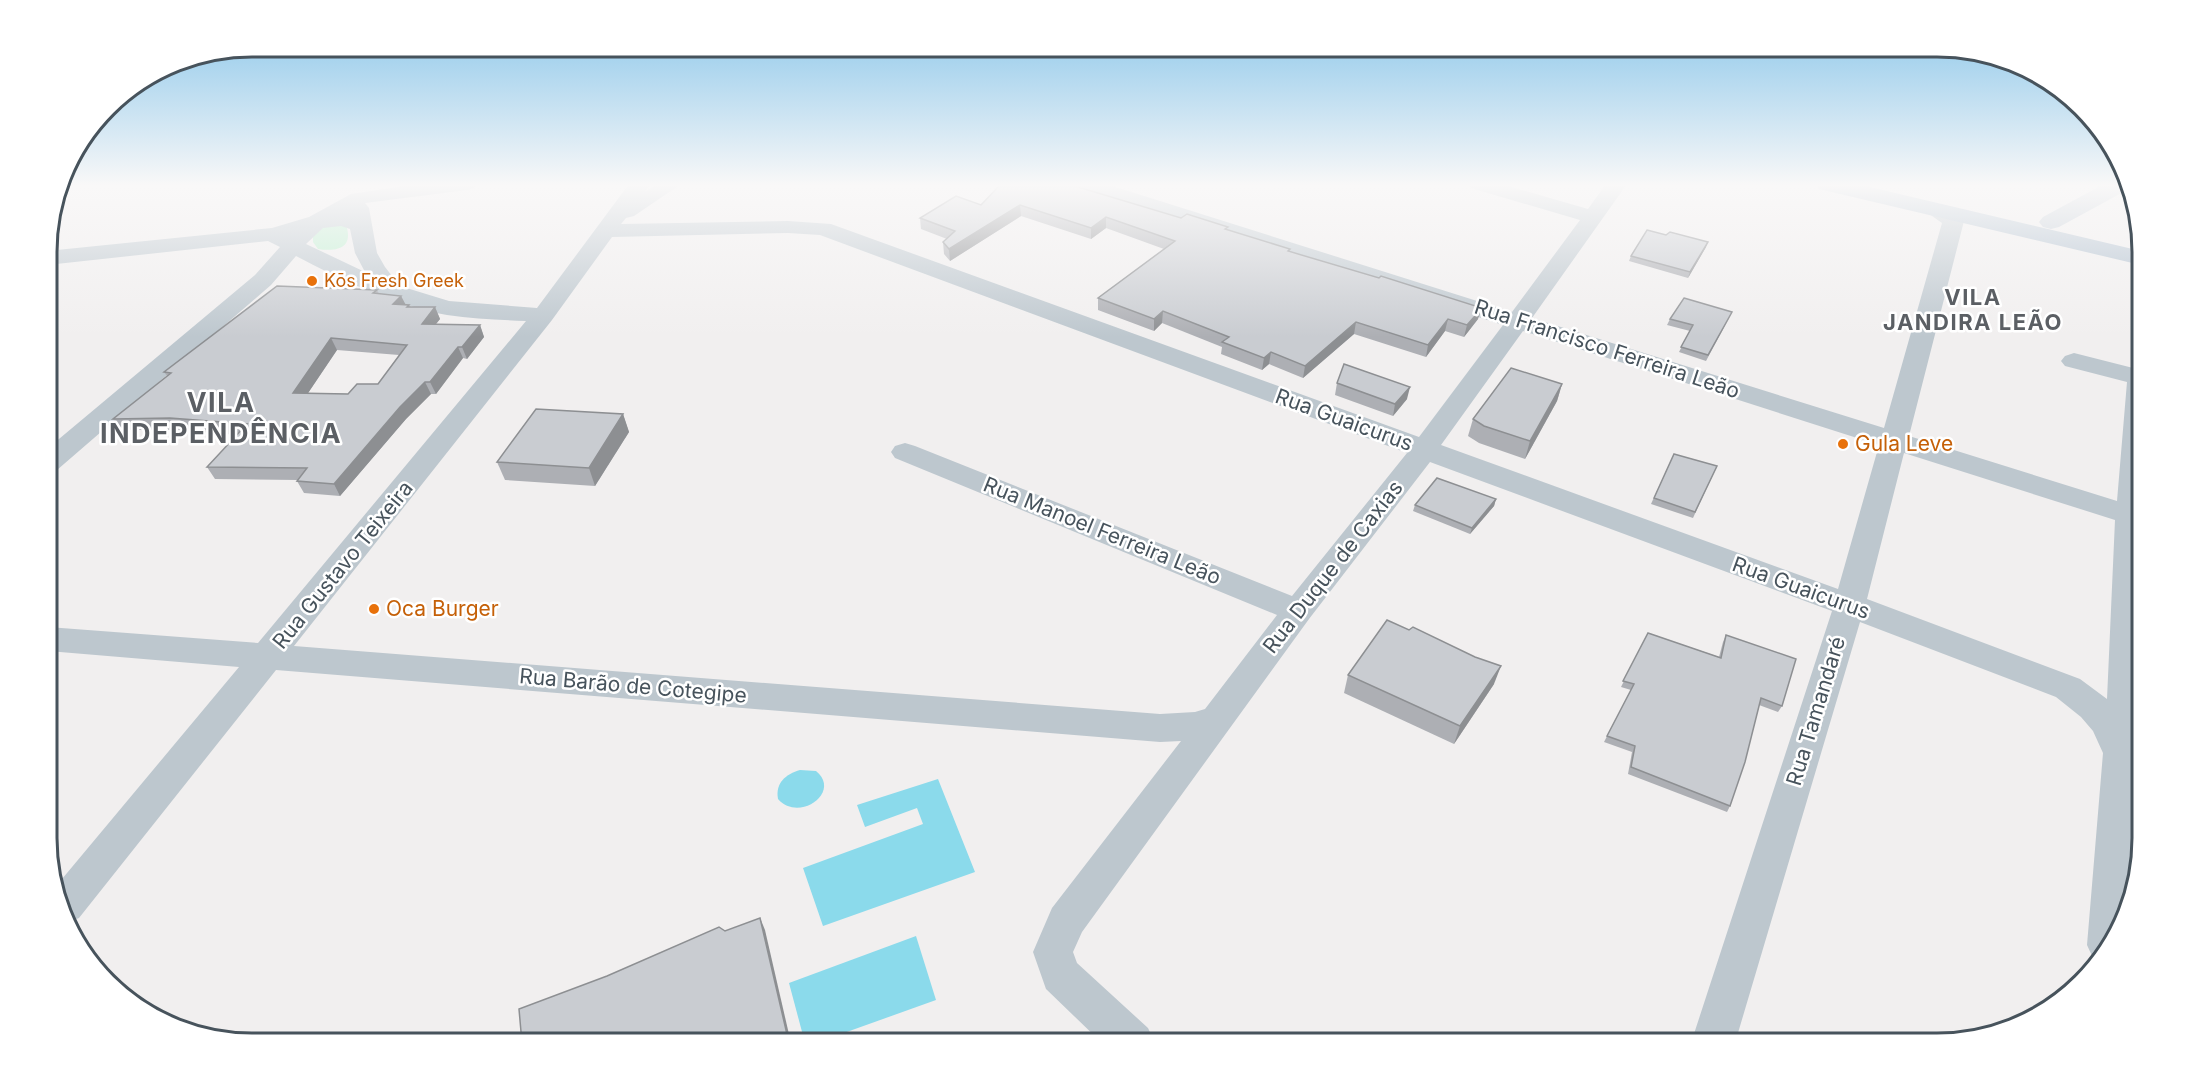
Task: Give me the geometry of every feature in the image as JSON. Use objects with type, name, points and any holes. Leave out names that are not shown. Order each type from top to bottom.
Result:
[{"type":"main road","points":[[2040,235],[2132,256]]},
{"type":"main road","points":[[2106,235],[2131,241]]},
{"type":"street","points":[[57,257],[265,235]]},
{"type":"street","points":[[275,235],[312,257],[392,291],[447,308],[544,315]]},
{"type":"street","points":[[57,456],[263,280],[304,235]]},
{"type":"street","points":[[263,280],[285,267],[312,257],[340,253],[349,235]]},
{"type":"street","points":[[365,235],[372,269],[392,291]]},
{"type":"street","name":"Rua Gustavo Teixeira","points":[[68,901],[544,315],[604,235]]},
{"type":"street","name":"Rua Guaicurus","points":[[839,235],[1849,605],[2068,688],[2093,692],[2106,690],[2132,669]]},
{"type":"street","name":"Rua Francisco Ferreira Leão","points":[[1251,235],[2130,515]]},
{"type":"street","name":"Rua Duque de Caxias","points":[[1122,1033],[1061,975],[1053,952],[1066,921],[1298,611],[1424,450],[1580,235]]},
{"type":"street","name":"Rua Tamandaré","points":[[1716,1033],[1849,605],[1949,235]]},
{"type":"street","points":[[2073,361],[2132,376]]},
{"type":"street","name":"Rua Manoel Ferreira Leão","points":[[905,452],[1298,611]]},
{"type":"street","points":[[2108,931],[2119,750],[2132,669],[2130,515],[2132,490]]},
{"type":"street","name":"Rua Barão de Cotegipe","points":[[57,640],[1160,728],[1195,726],[1217,719]]},
{"type":"street","name":"Rua Guaicurus","points":[[2068,688],[2098,710],[2107,722],[2119,750]]},
{"type":"green space","points":[[315,235],[348,235],[348,239],[342,247],[332,250],[318,249],[313,242]]},
{"type":"water","points":[[800,770],[816,771],[823,779],[824,788],[815,802],[796,808],[787,806],[778,799],[778,788],[786,777]]},
{"type":"water","points":[[938,779],[975,872],[823,926],[803,868],[923,824],[917,808],[865,827],[857,805]]},
{"type":"water","points":[[916,936],[936,1000],[844,1033],[802,1033],[789,983]]},
{"type":"building","points":[[951,235],[972,235],[949,249],[943,242]]},
{"type":"building","points":[[1157,235],[1244,235],[1290,249],[1288,251],[1379,278],[1381,276],[1482,308],[1467,325],[1448,319],[1428,345],[1356,322],[1305,366],[1271,352],[1264,358],[1222,342],[1229,337],[1163,311],[1154,319],[1098,298],[1175,241]]},
{"type":"building","points":[[1644,235],[1681,235],[1708,242],[1690,272],[1631,256]]},
{"type":"building","points":[[277,286],[377,290],[373,293],[401,296],[393,304],[409,305],[407,307],[435,307],[422,324],[480,325],[462,347],[458,347],[430,382],[425,382],[400,407],[334,484],[297,481],[307,468],[207,467],[247,424],[170,418],[113,419],[171,373],[164,372]],"holes":[[[331,338],[407,345],[378,384],[357,384],[348,394],[293,393]]]},
{"type":"building","points":[[1684,298],[1732,312],[1708,355],[1681,347],[1693,325],[1670,319]]},
{"type":"building","points":[[1344,364],[1410,387],[1395,404],[1337,383]]},
{"type":"building","points":[[1511,368],[1562,384],[1530,441],[1484,426],[1473,419]]},
{"type":"building","points":[[536,409],[623,414],[589,468],[497,462]]},
{"type":"building","points":[[1674,454],[1717,466],[1695,512],[1654,498]]},
{"type":"building","points":[[1437,478],[1496,499],[1472,528],[1415,505]]},
{"type":"building","points":[[1387,620],[1409,630],[1413,627],[1475,657],[1501,666],[1460,726],[1348,675]]},
{"type":"building","points":[[1648,633],[1721,658],[1726,635],[1796,659],[1782,706],[1761,698],[1745,762],[1730,806],[1631,767],[1635,746],[1607,736],[1634,684],[1623,681]]},
{"type":"building","points":[[760,918],[787,1033],[521,1033],[519,1009],[607,976],[719,927],[725,931]]},
{"type":"place","name":"Kōs Fresh Greek","points":[[312,281]]},
{"type":"place","name":"Gula Leve","points":[[1843,444]]},
{"type":"place","name":"Oca Burger","points":[[374,609]]},
{"type":"district","name":"VILA JANDIRA LEÃO","points":[[1973,310]]},
{"type":"district","name":"VILA INDEPENDÊNCIA","points":[[221,418]]}]
